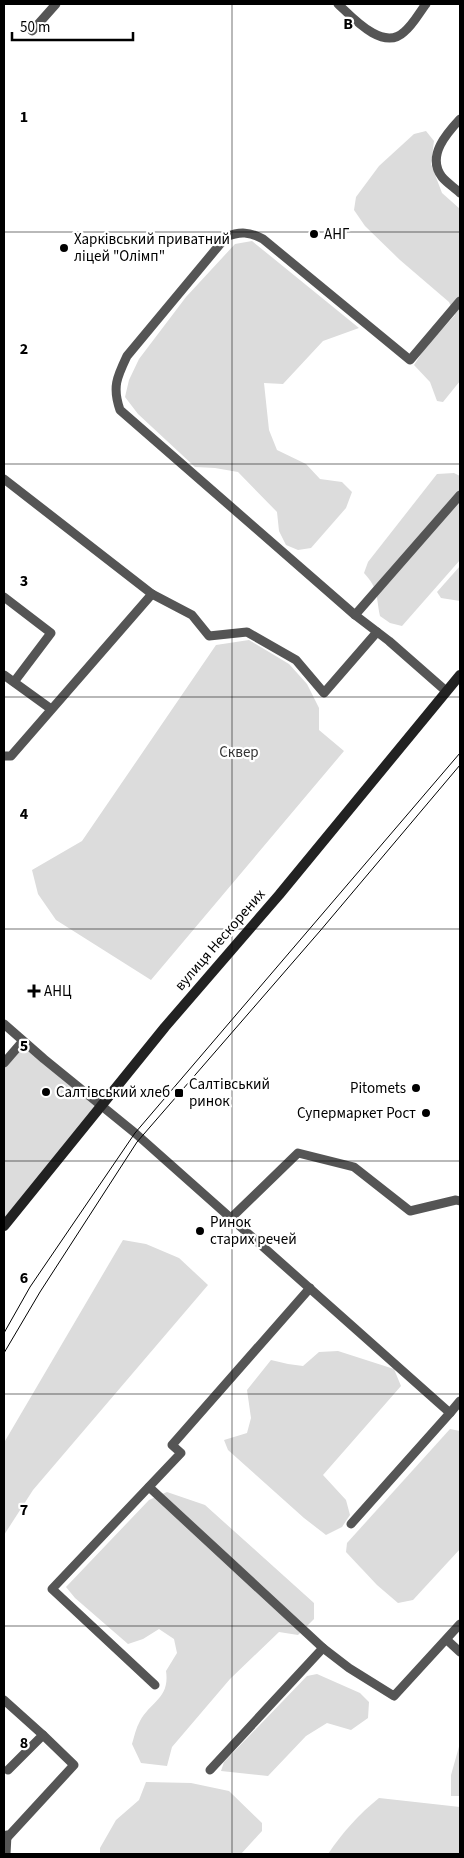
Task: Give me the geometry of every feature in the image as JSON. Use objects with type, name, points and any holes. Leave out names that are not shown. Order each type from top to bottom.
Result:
[{"type":"main road","name":"вулиця Нескорених","points":[[4,1226],[165,1027],[279,895],[460,675]]},
{"type":"lane","points":[[32,31],[56,4]]},
{"type":"lane","points":[[338,4],[371,33],[381,37],[393,37],[403,34],[426,4]]},
{"type":"lane","points":[[460,119],[444,136],[439,145],[437,156],[438,167],[442,177],[460,193]]},
{"type":"lane","points":[[446,690],[355,615],[120,410],[115,396],[116,379],[127,356],[226,236],[235,233],[245,232],[263,239],[410,360],[460,301]]},
{"type":"lane","points":[[4,479],[152,594],[192,615],[209,636],[247,632],[296,660],[324,692],[376,632]]},
{"type":"lane","points":[[355,615],[460,495]]},
{"type":"lane","points":[[4,756],[11,756],[152,594]]},
{"type":"lane","points":[[4,597],[51,633],[14,682]]},
{"type":"lane","points":[[4,675],[51,709]]},
{"type":"lane","points":[[4,1024],[135,1133],[450,1413]]},
{"type":"lane","points":[[4,1063],[23,1041]]},
{"type":"lane","points":[[230,1218],[298,1153],[354,1167],[410,1212],[456,1200],[460,1201]]},
{"type":"lane","points":[[155,1685],[52,1589],[181,1453],[172,1445],[310,1288]]},
{"type":"lane","points":[[351,1524],[460,1401]]},
{"type":"lane","points":[[149,1487],[323,1648],[349,1668],[394,1696],[460,1624]]},
{"type":"lane","points":[[447,1640],[460,1652]]},
{"type":"lane","points":[[210,1770],[323,1648]]},
{"type":"lane","points":[[4,1700],[74,1765],[5,1836],[6,1854]]},
{"type":"lane","points":[[8,1770],[43,1735]]},
{"type":"green space","points":[[426,131],[434,141],[431,164],[442,193],[460,209],[460,381],[443,402],[437,401],[430,382],[414,365],[425,348],[455,315],[449,302],[400,260],[365,226],[354,210],[356,197],[379,166],[414,134]]},
{"type":"green space","points":[[252,241],[359,328],[323,341],[283,384],[264,383],[269,430],[277,450],[306,464],[320,479],[342,482],[352,492],[346,508],[311,548],[298,550],[286,545],[279,531],[277,512],[238,472],[195,467],[138,414],[125,397],[129,380],[139,359],[186,297],[235,244]]},
{"type":"green space","points":[[454,473],[460,476],[460,560],[402,626],[390,623],[380,616],[375,589],[364,573],[368,562],[437,474]]},
{"type":"green space","points":[[460,566],[460,601],[441,598],[437,592]]},
{"type":"green space","name":"Сквер","points":[[249,640],[289,664],[307,684],[319,708],[319,730],[344,751],[151,980],[56,920],[38,894],[32,870],[82,841],[216,645]]},
{"type":"green space","points":[[23,1041],[101,1106],[4,1226],[4,1063]]},
{"type":"green space","points":[[123,1240],[146,1244],[179,1258],[208,1285],[33,1490],[4,1535],[4,1441]]},
{"type":"green space","points":[[338,1351],[394,1369],[401,1386],[323,1475],[346,1500],[350,1515],[342,1527],[326,1535],[304,1518],[228,1450],[224,1440],[247,1433],[251,1418],[247,1390],[271,1360],[303,1366],[319,1352]]},
{"type":"green space","points":[[450,1429],[460,1431],[460,1549],[413,1600],[398,1603],[377,1585],[346,1552],[347,1543]]},
{"type":"green space","points":[[167,1492],[205,1505],[314,1603],[314,1619],[298,1635],[279,1632],[230,1679],[172,1747],[167,1766],[141,1763],[132,1744],[144,1714],[159,1699],[165,1687],[166,1671],[177,1653],[174,1639],[159,1629],[143,1639],[128,1644],[75,1598],[66,1587],[149,1500]]},
{"type":"green space","points":[[317,1674],[360,1693],[369,1702],[368,1718],[351,1730],[327,1723],[306,1736],[268,1776],[221,1771],[224,1762],[307,1676]]},
{"type":"green space","points":[[460,1743],[460,1796],[451,1796],[451,1775]]},
{"type":"green space","points":[[146,1782],[191,1783],[229,1791],[262,1823],[262,1831],[241,1854],[100,1854],[100,1848],[116,1820],[139,1800]]},
{"type":"green space","points":[[379,1798],[460,1807],[460,1854],[328,1854],[351,1824]]},
{"type":"tram line","points":[[4,1333],[30,1287],[135,1133],[460,753]]},
{"type":"tram line","points":[[4,1353],[40,1292],[137,1142],[320,931],[460,765]]},
{"type":"place","name":"АНГ","points":[[314,234]]},
{"type":"place","name":"Харківський приватний ліцей \"Олімп\"","points":[[64,248]]},
{"type":"place","name":"АНЦ","points":[[34,991]]},
{"type":"place","name":"Pitomets","points":[[416,1088]]},
{"type":"place","name":"Салтівський хлеб","points":[[46,1092]]},
{"type":"place","name":"Салтівський ринок","points":[[179,1093]]},
{"type":"place","name":"Супермаркет Рост","points":[[426,1113]]},
{"type":"place","name":"Ринок старих речей","points":[[200,1231]]}]
